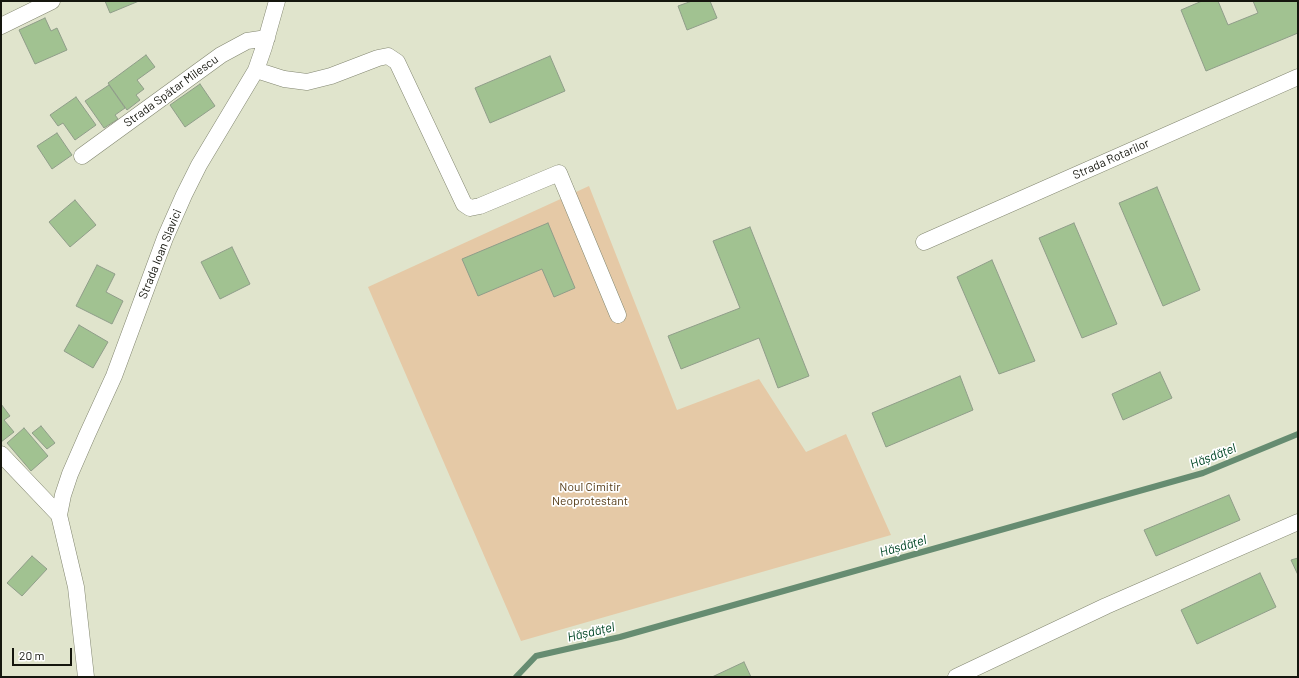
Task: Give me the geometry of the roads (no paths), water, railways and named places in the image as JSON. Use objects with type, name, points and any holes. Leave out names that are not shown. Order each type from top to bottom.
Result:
[{"type":"street","points":[[1,26],[52,1]]},
{"type":"street","name":"Strada Ioan Slavici","points":[[86,677],[76,587],[59,515],[63,495],[70,474],[114,376],[165,238],[180,202],[199,165],[256,70],[267,38],[277,1]]},
{"type":"street","name":"Strada Spătar Milescu","points":[[82,156],[221,55],[247,41],[267,38]]},
{"type":"street","points":[[256,70],[284,79],[307,82],[332,76],[378,58],[388,56],[396,62],[464,204],[470,208],[480,206],[559,173],[618,315]]},
{"type":"street","name":"Strada Rotarilor","points":[[924,242],[1298,77]]},
{"type":"street","points":[[1,454],[59,515]]},
{"type":"street","points":[[956,677],[1106,606],[1298,522]]},
{"type":"waterway","name":"Hășdățel","points":[[516,677],[536,656],[620,637],[1203,473],[1298,434]]},
{"type":"park label","name":"Noul Cimitir Neoprotestant","points":[[590,494]]}]
